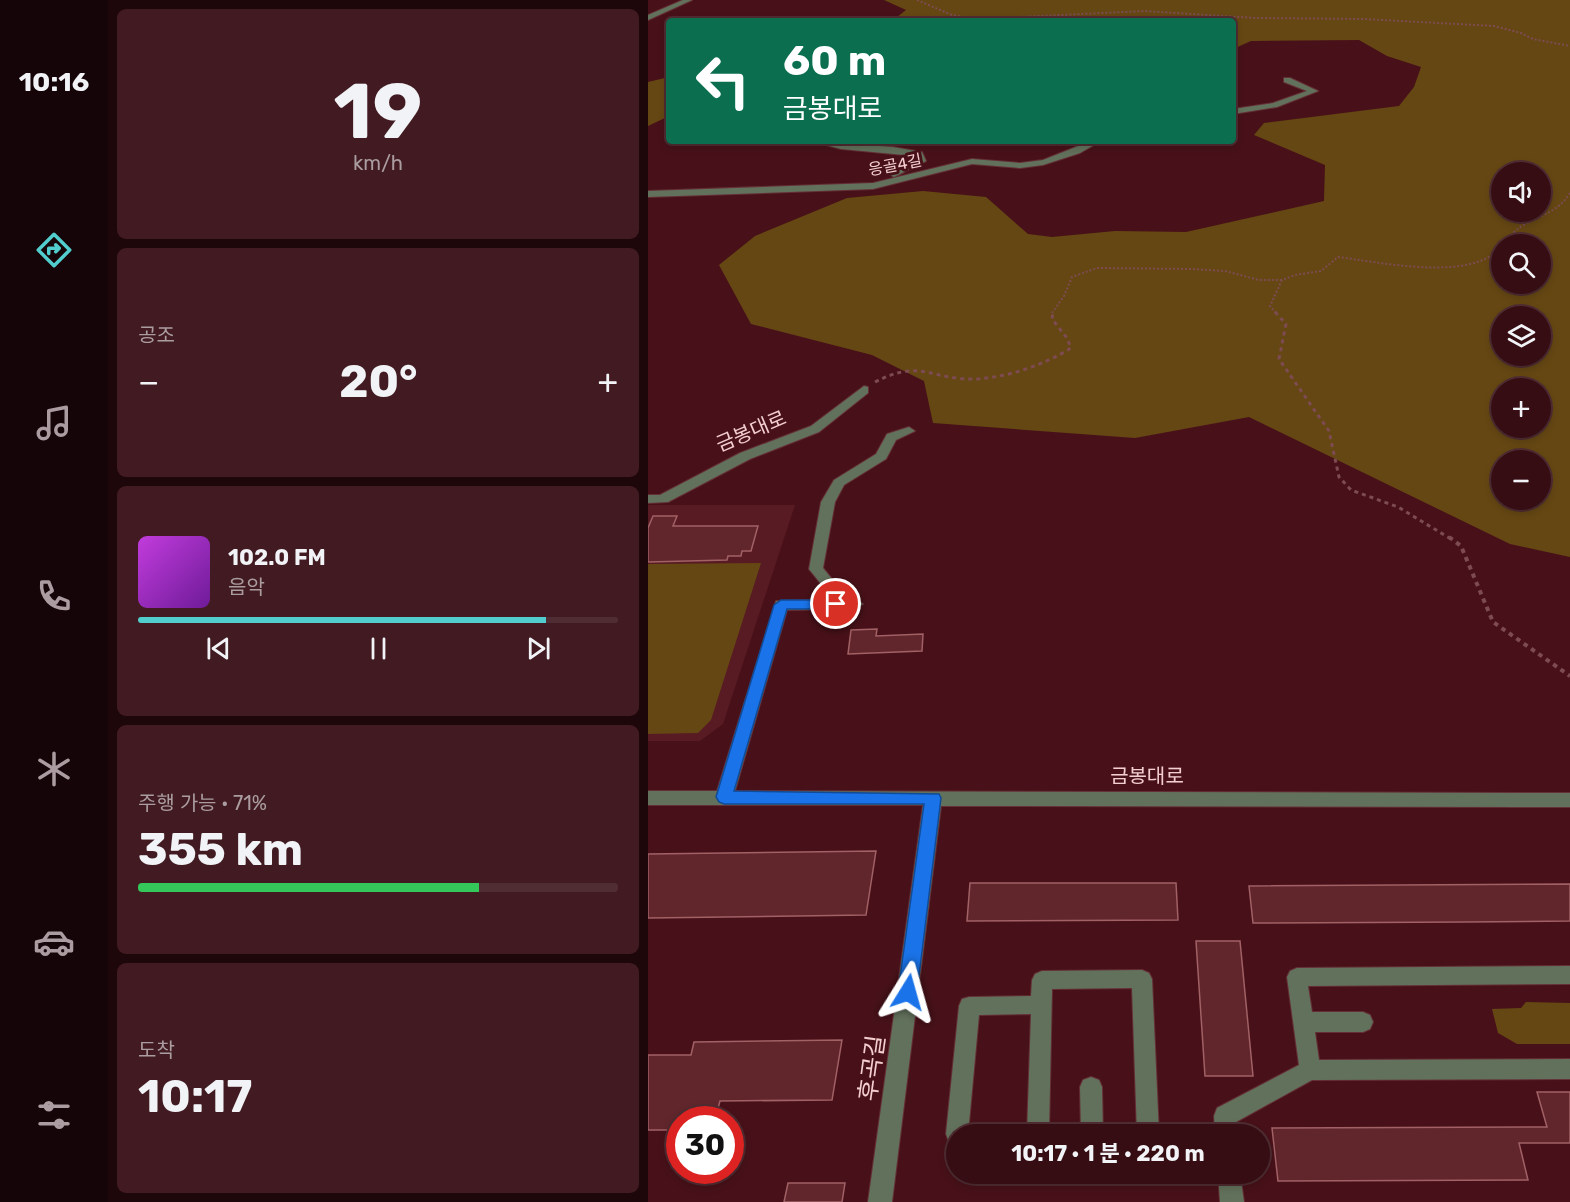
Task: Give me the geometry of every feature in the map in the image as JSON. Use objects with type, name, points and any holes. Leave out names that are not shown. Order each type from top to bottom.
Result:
[{"type":"street","points":[[648,18],[689,0]]},
{"type":"street","points":[[1236,111],[1274,105],[1314,91],[1287,80]]},
{"type":"street","name":"응골4길","points":[[831,144],[852,148],[904,150],[919,154],[922,160],[898,173],[836,188]]},
{"type":"street","name":"응골4길","points":[[648,194],[873,186],[968,162],[1022,166],[1038,164],[1090,144]]},
{"type":"street","name":"금봉대로","points":[[648,499],[663,499],[745,456],[815,429],[864,390]]},
{"type":"street","points":[[724,797],[781,605],[855,604],[831,586],[816,569],[828,502],[839,483],[880,456],[891,436],[909,431]]},
{"type":"street","name":"금봉대로","points":[[648,798],[1570,800]]},
{"type":"street","name":"후곡길","points":[[880,1202],[933,798]]},
{"type":"street","points":[[1310,1070],[1297,977],[1570,975]]},
{"type":"street","points":[[1038,1124],[1042,980],[1142,979],[1148,1124]]},
{"type":"street","points":[[958,1124],[969,1006],[1042,1005]]},
{"type":"street","points":[[1303,1022],[1363,1022]]},
{"type":"street","points":[[1225,1124],[1225,1116],[1310,1070],[1570,1068]]},
{"type":"street","points":[[1092,1087],[1092,1124]]},
{"type":"street","points":[[1230,1184],[1232,1202]]},
{"type":"path","points":[[917,0],[952,15],[976,18],[1145,11],[1256,18],[1461,23],[1503,28],[1533,39],[1570,46]]},
{"type":"path","points":[[864,390],[893,371],[930,370],[947,376],[975,379],[1040,363],[1066,352],[1071,348],[1070,341],[1052,320],[1051,314],[1064,296],[1071,277],[1097,268],[1217,270],[1259,280],[1282,280],[1294,275],[1321,271],[1338,257],[1442,268],[1466,266],[1492,256],[1512,232],[1564,205],[1570,194]]},
{"type":"path","points":[[1282,280],[1270,306],[1286,324],[1279,359],[1329,431],[1340,477],[1351,490],[1398,507],[1442,532],[1461,546],[1493,622],[1570,676]]},
{"type":"shaded area","points":[[884,0],[1570,0],[1570,557],[1510,544],[1249,417],[1135,438],[933,423],[924,381],[872,355],[751,324],[719,265],[755,236],[847,198],[923,191],[986,197],[1028,234],[1052,237],[1115,231],[1186,232],[1324,201],[1325,165],[1254,135],[1264,123],[1399,106],[1414,87],[1421,67],[1387,56],[1359,40],[1251,41],[1236,48],[1236,18],[896,18],[906,10]]},
{"type":"shaded area","points":[[666,78],[666,117],[648,126],[648,82]]},
{"type":"shaded area","points":[[648,505],[795,505],[723,724],[700,741],[648,741]]},
{"type":"shaded area","points":[[761,563],[711,720],[698,733],[648,734],[648,564]]},
{"type":"shaded area","points":[[1526,1002],[1570,1003],[1570,1044],[1517,1044],[1498,1033],[1492,1009],[1521,1008]]},
{"type":"building","points":[[653,516],[677,516],[673,526],[758,526],[751,551],[742,551],[741,556],[728,556],[727,560],[648,562],[648,528]]},
{"type":"building","points":[[877,629],[876,636],[923,634],[922,651],[848,654],[851,630]]},
{"type":"building","points":[[876,851],[866,915],[648,918],[648,854]]},
{"type":"building","points":[[970,883],[1176,883],[1178,920],[967,921]]},
{"type":"building","points":[[1570,884],[1570,921],[1465,922],[1253,923],[1249,886]]},
{"type":"building","points":[[1196,941],[1240,941],[1253,1076],[1205,1076]]},
{"type":"building","points":[[842,1040],[832,1100],[720,1101],[719,1106],[666,1106],[666,1130],[648,1130],[648,1055],[691,1055],[694,1042]]},
{"type":"building","points":[[1537,1092],[1570,1092],[1570,1143],[1519,1143],[1528,1180],[1278,1181],[1272,1128],[1547,1127]]},
{"type":"building","points":[[788,1183],[845,1183],[842,1202],[784,1202]]},
{"type":"route","points":[[836,604],[781,605],[724,797],[933,798],[908,992]]}]
